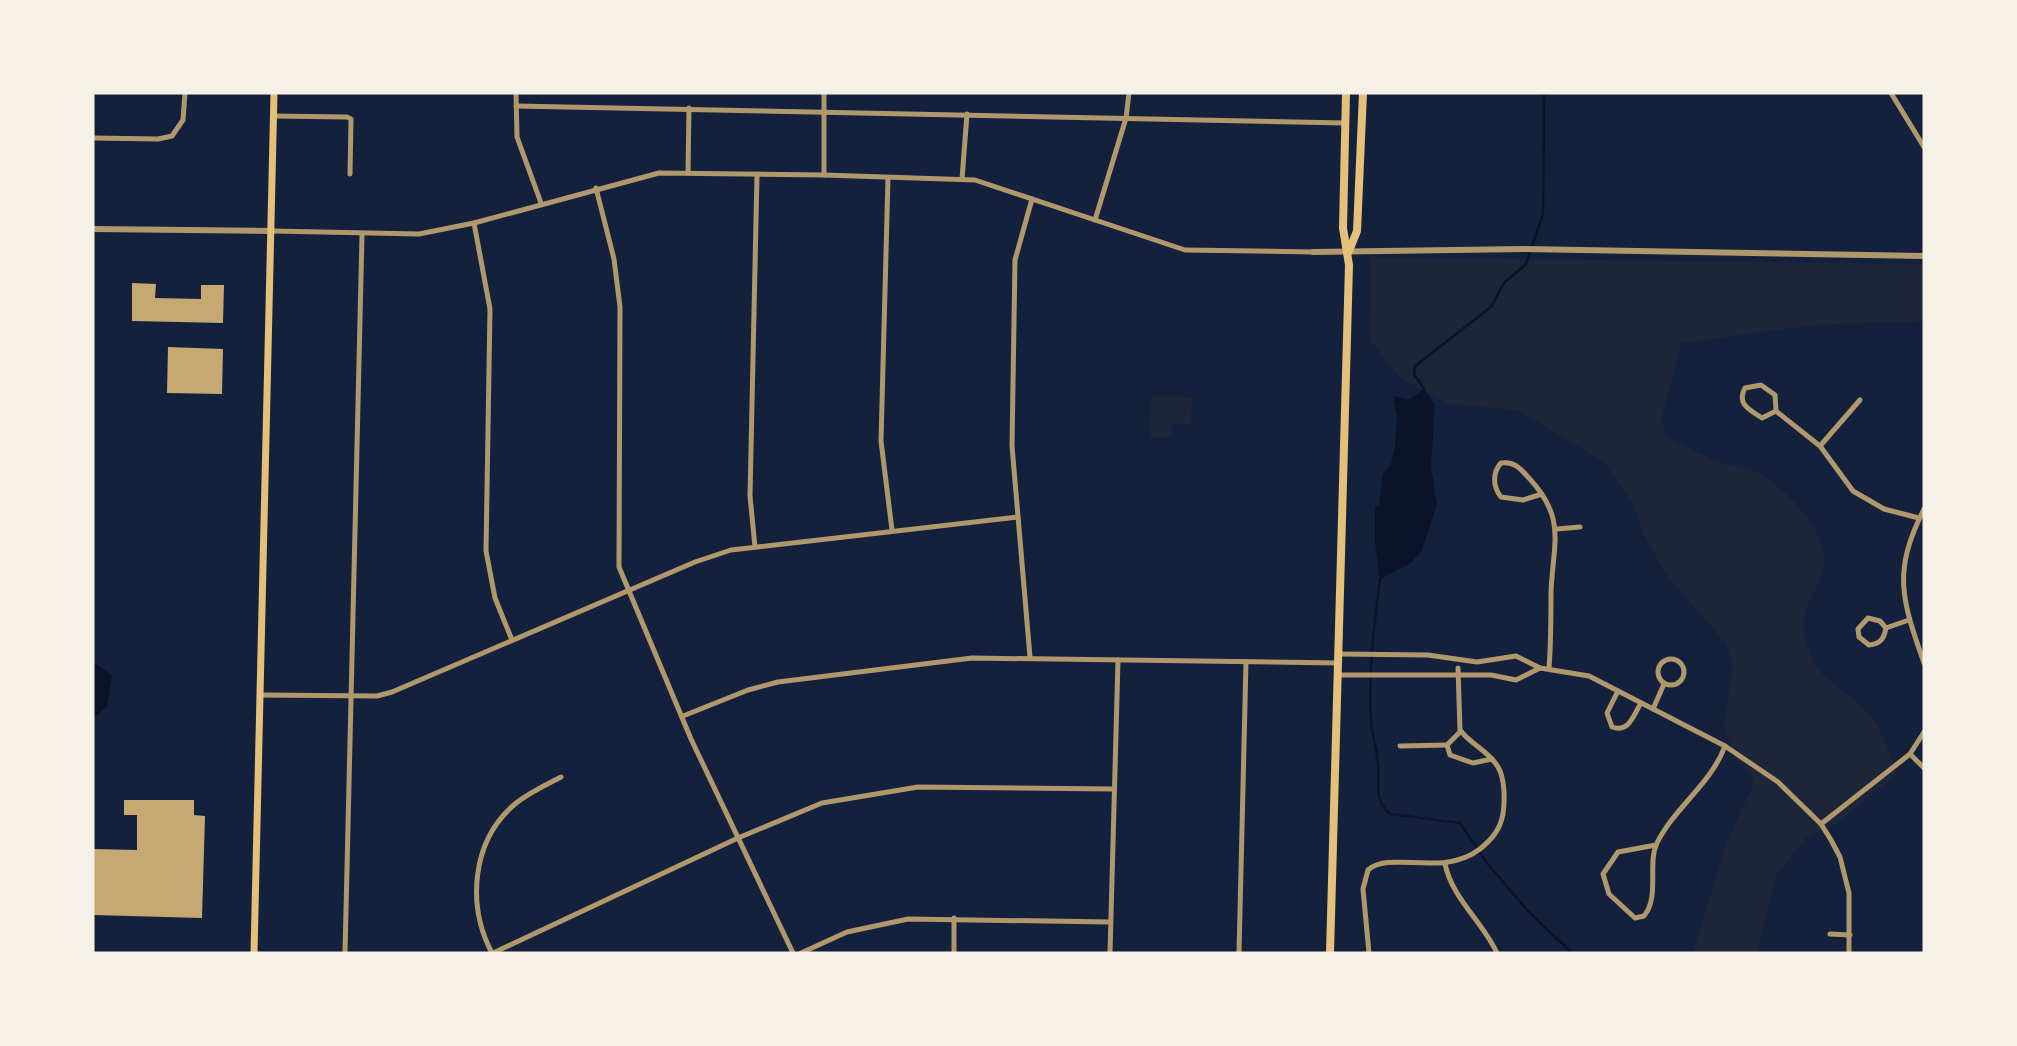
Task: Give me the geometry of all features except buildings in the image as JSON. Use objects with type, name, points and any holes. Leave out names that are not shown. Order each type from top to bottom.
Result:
[{"type":"main road","points":[[254,953],[274,93]]},
{"type":"main road","points":[[1330,953],[1349,251],[1343,228],[1346,93]]},
{"type":"main road","points":[[1349,251],[1357,231],[1363,93]]},
{"type":"street","points":[[93,138],[158,139],[176,133],[183,120],[185,93]]},
{"type":"street","points":[[516,93],[517,137],[541,203]]},
{"type":"street","points":[[824,93],[824,175]]},
{"type":"street","points":[[1095,220],[1126,118],[1129,93]]},
{"type":"street","points":[[1891,93],[1924,147]]},
{"type":"street","points":[[516,106],[824,110],[1345,123]]},
{"type":"street","points":[[688,173],[689,108]]},
{"type":"street","points":[[962,179],[967,114]]},
{"type":"street","points":[[273,116],[346,117],[351,120],[350,174]]},
{"type":"street","points":[[93,229],[419,234],[474,223],[643,175],[824,175],[962,179],[989,183],[1185,250],[1524,249],[1924,256]]},
{"type":"street","points":[[754,547],[750,496],[757,175]]},
{"type":"street","points":[[888,178],[881,441],[892,530]]},
{"type":"street","points":[[596,188],[614,259],[620,307],[619,567],[683,716],[793,953]]},
{"type":"street","points":[[1030,657],[1012,446],[1015,260],[1032,199]]},
{"type":"street","points":[[474,223],[490,309],[486,551],[495,598],[512,640]]},
{"type":"street","points":[[345,953],[362,235]]},
{"type":"street","points":[[1776,411],[1762,418],[1745,406],[1742,397],[1745,388],[1762,385],[1775,395],[1776,411],[1820,446],[1853,491],[1884,509],[1919,518]]},
{"type":"street","points":[[1820,446],[1860,400]]},
{"type":"street","points":[[1542,494],[1523,500],[1501,497],[1494,486],[1496,469],[1501,463],[1516,465],[1542,494],[1557,529],[1549,668]]},
{"type":"street","points":[[1924,509],[1902,573],[1909,620],[1924,663]]},
{"type":"street","points":[[261,695],[350,696],[392,692],[714,555],[754,547],[1018,517]]},
{"type":"street","points":[[1557,529],[1580,527]]},
{"type":"street","points":[[1868,618],[1880,621],[1886,628],[1882,640],[1877,644],[1869,645],[1859,637],[1858,629],[1868,618]]},
{"type":"street","points":[[1886,628],[1909,620]]},
{"type":"street","points":[[683,716],[748,690],[793,679],[960,659],[1030,657],[1246,662],[1365,655],[1428,655],[1486,662],[1516,656],[1540,667],[1589,677],[1725,746],[1778,782],[1821,824],[1840,857],[1845,873],[1849,953]]},
{"type":"street","points":[[1667,659],[1678,662],[1683,668],[1682,680],[1672,686],[1664,684],[1659,678],[1659,667],[1667,659]]},
{"type":"street","points":[[1110,953],[1118,660]]},
{"type":"street","points":[[1239,953],[1246,662]]},
{"type":"street","points":[[1338,675],[1497,676],[1516,680],[1540,667]]},
{"type":"street","points":[[1369,953],[1363,889],[1368,870],[1386,863],[1445,864],[1460,861],[1473,854],[1498,831],[1504,807],[1500,772],[1492,759],[1461,731],[1458,668]]},
{"type":"street","points":[[1653,709],[1664,684]]},
{"type":"street","points":[[1618,691],[1607,713],[1612,727],[1620,730],[1628,726],[1641,703]]},
{"type":"street","points":[[1400,746],[1447,744],[1461,731]]},
{"type":"street","points":[[1821,824],[1910,754],[1924,732]]},
{"type":"street","points":[[1447,744],[1450,755],[1458,759],[1473,763],[1492,759]]},
{"type":"street","points":[[1656,845],[1618,852],[1603,874],[1609,894],[1635,918],[1644,916],[1650,904],[1656,845],[1710,775],[1725,746]]},
{"type":"street","points":[[1910,754],[1924,768]]},
{"type":"street","points":[[561,777],[514,805],[496,826],[482,853],[476,883],[476,900],[481,928],[493,953],[738,838],[822,803],[892,789],[940,786],[1113,789]]},
{"type":"street","points":[[1445,864],[1452,889],[1481,924],[1497,953]]},
{"type":"street","points":[[801,953],[846,932],[886,922],[954,918],[1110,922]]},
{"type":"street","points":[[954,918],[954,953]]},
{"type":"street","points":[[1830,934],[1850,934]]},
{"type":"shaded area","points":[[1371,257],[1924,264],[1924,321],[1815,325],[1681,343],[1661,421],[1668,438],[1717,461],[1763,475],[1786,493],[1808,519],[1817,533],[1825,561],[1803,622],[1806,643],[1822,674],[1864,708],[1875,722],[1898,774],[1838,822],[1807,837],[1776,876],[1757,953],[1693,953],[1726,844],[1753,785],[1753,777],[1734,757],[1724,726],[1733,665],[1726,644],[1665,573],[1644,535],[1633,504],[1604,462],[1518,410],[1448,404],[1400,378],[1370,340]]},
{"type":"shaded area","points":[[1424,389],[1435,405],[1431,467],[1437,504],[1422,550],[1411,563],[1380,579],[1375,543],[1375,506],[1379,506],[1383,474],[1391,464],[1395,447],[1397,418],[1393,396],[1409,399]]},
{"type":"shaded area","points":[[1151,396],[1192,397],[1191,425],[1172,424],[1172,437],[1150,437]]},
{"type":"shaded area","points":[[93,662],[112,675],[107,707],[93,718]]},
{"type":"waterway","points":[[1424,389],[1414,374],[1415,366],[1491,307],[1504,283],[1526,264],[1543,214],[1544,93]]},
{"type":"waterway","points":[[1380,579],[1372,650],[1370,703],[1381,803],[1390,814],[1460,823],[1487,863],[1528,911],[1572,953]]}]
